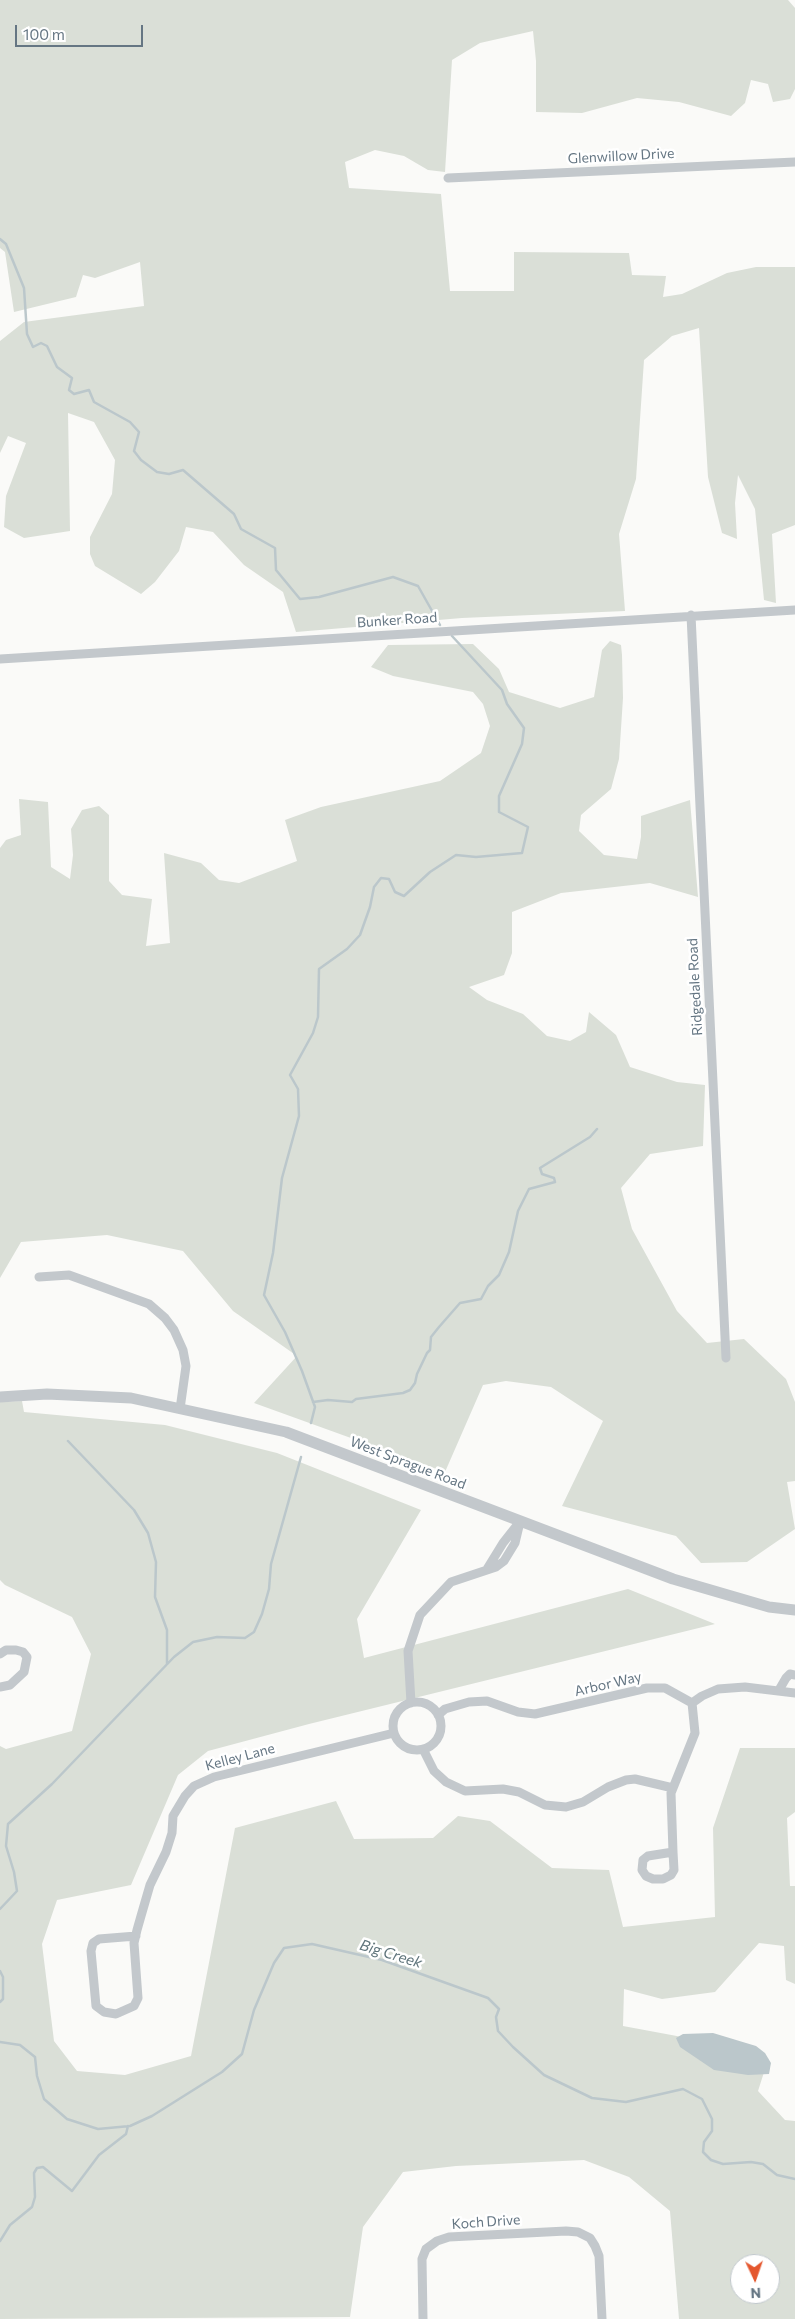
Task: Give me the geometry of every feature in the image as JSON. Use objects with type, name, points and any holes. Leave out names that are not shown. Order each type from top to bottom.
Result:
[{"type":"street","name":"Glenwillow Drive","points":[[448,178],[795,162]]},
{"type":"street","name":"Bunker Road","points":[[0,659],[795,610]]},
{"type":"street","name":"Ridgedale Road","points":[[691,615],[726,1358]]},
{"type":"street","points":[[39,1277],[69,1275],[149,1304],[165,1318],[174,1330],[183,1350],[186,1366],[180,1409]]},
{"type":"street","name":"West Sprague Road","points":[[0,1397],[46,1394],[131,1398],[286,1432],[673,1579],[769,1607],[795,1610]]},
{"type":"street","points":[[411,1703],[408,1651],[420,1614],[451,1582],[504,1561],[515,1544],[520,1522]]},
{"type":"street","points":[[0,1654],[6,1650],[16,1650],[23,1652],[27,1657],[24,1672],[10,1685],[0,1687]]},
{"type":"street","points":[[779,1690],[790,1674],[795,1675]]},
{"type":"street","points":[[674,1852],[671,1793],[695,1733],[692,1703],[718,1689],[745,1687],[795,1692]]},
{"type":"street","name":"Arbor Way","points":[[438,1714],[445,1708],[469,1702],[487,1701],[518,1712],[535,1714],[647,1688],[665,1688],[692,1703]]},
{"type":"street","points":[[411,1703],[427,1704],[438,1714],[441,1721],[439,1736],[430,1746],[423,1749],[409,1749],[397,1740],[394,1733],[394,1718],[404,1706],[411,1703]]},
{"type":"street","name":"Kelley Lane","points":[[136,1936],[99,1939],[94,1943],[91,1951],[96,2006],[104,2012],[116,2014],[134,2006],[138,1998],[134,1943],[136,1936],[150,1885],[166,1852],[172,1834],[174,1816],[185,1796],[194,1786],[214,1777],[394,1733]]},
{"type":"street","points":[[423,1749],[434,1771],[446,1782],[465,1791],[503,1789],[519,1792],[545,1805],[566,1807],[583,1802],[608,1787],[626,1780],[635,1779],[673,1788]]},
{"type":"street","name":"Koch Drive","points":[[423,2319],[422,2260],[426,2249],[436,2241],[449,2237],[566,2231],[578,2232],[590,2238],[599,2256],[602,2319]]},
{"type":"shaded area","points":[[0,0],[788,0],[795,8],[795,89],[790,99],[773,102],[768,84],[751,80],[745,103],[731,116],[679,102],[637,98],[582,113],[536,112],[536,61],[533,31],[480,43],[452,60],[445,172],[428,170],[404,156],[375,150],[345,162],[349,188],[441,194],[450,291],[514,291],[514,252],[629,253],[632,275],[666,276],[663,297],[682,294],[727,273],[756,267],[795,267],[795,525],[772,534],[776,603],[764,600],[755,509],[738,475],[735,503],[737,539],[722,533],[708,477],[699,328],[672,336],[644,360],[636,479],[619,534],[625,611],[462,618],[296,632],[283,592],[244,565],[213,532],[186,527],[179,551],[155,582],[141,594],[95,566],[90,554],[90,537],[112,494],[115,460],[94,422],[68,413],[70,531],[24,538],[4,527],[6,496],[26,443],[8,436],[0,453],[0,341],[24,322],[144,306],[140,262],[95,278],[83,275],[76,297],[14,312],[5,252],[0,248]]},
{"type":"shaded area","points":[[610,641],[621,645],[622,655],[623,698],[619,759],[611,789],[581,815],[579,831],[604,855],[637,859],[641,837],[641,816],[690,800],[698,897],[650,883],[561,893],[512,912],[512,953],[504,975],[469,987],[487,1000],[523,1014],[547,1036],[570,1041],[586,1032],[589,1012],[616,1035],[630,1067],[677,1082],[705,1085],[703,1146],[650,1154],[621,1188],[632,1229],[677,1311],[707,1343],[744,1339],[786,1379],[795,1402],[795,1481],[787,1482],[795,1529],[747,1562],[701,1563],[676,1536],[562,1506],[603,1421],[551,1387],[506,1381],[483,1385],[445,1472],[254,1403],[297,1356],[233,1311],[183,1251],[107,1235],[21,1242],[0,1278],[0,848],[6,840],[21,835],[19,799],[48,802],[51,867],[70,879],[73,855],[71,829],[82,810],[99,806],[109,815],[109,881],[122,895],[152,899],[146,946],[170,943],[164,853],[201,863],[219,880],[239,883],[297,861],[285,820],[321,807],[440,781],[481,753],[490,726],[483,704],[473,692],[393,676],[371,667],[388,645],[473,644],[499,669],[509,692],[560,708],[594,697],[602,650]]},
{"type":"shaded area","points":[[22,1401],[24,1412],[165,1425],[277,1453],[421,1510],[357,1619],[364,1658],[628,1589],[715,1624],[309,1724],[208,1751],[178,1775],[131,1885],[57,1900],[42,1944],[54,2041],[77,2071],[125,2075],[191,2056],[235,1828],[336,1801],[354,1839],[433,1838],[458,1816],[490,1821],[552,1868],[609,1870],[623,1927],[715,1917],[713,1828],[740,1748],[795,1748],[795,1812],[787,1818],[790,1886],[795,1886],[795,1984],[786,1980],[784,1946],[759,1943],[715,1992],[662,1999],[624,1989],[623,2026],[752,2050],[766,2066],[758,2091],[785,2120],[795,2121],[795,2319],[679,2319],[670,2211],[629,2177],[584,2160],[456,2166],[403,2172],[363,2227],[350,2317],[0,2319],[0,1746],[6,1749],[72,1731],[91,1654],[72,1617],[5,1585],[0,1580],[0,1402]]},
{"type":"shaded area","points":[[713,2033],[756,2046],[765,2053],[771,2063],[769,2074],[748,2075],[714,2070],[680,2047],[676,2038],[683,2034]]},
{"type":"waterway","points":[[0,239],[6,244],[24,288],[27,334],[33,347],[41,343],[47,346],[57,367],[72,378],[69,390],[74,394],[89,390],[94,402],[130,422],[139,432],[134,451],[141,460],[157,472],[169,474],[183,470],[234,514],[241,529],[275,548],[276,570],[300,599],[319,597],[393,577],[418,586],[440,625]]},
{"type":"waterway","points":[[311,1423],[315,1407],[302,1371],[285,1332],[264,1295],[273,1253],[282,1178],[299,1116],[298,1089],[290,1075],[313,1033],[318,1017],[319,969],[347,949],[360,935],[370,907],[374,887],[381,878],[389,879],[395,892],[404,896],[430,872],[456,855],[476,857],[522,853],[528,827],[499,812],[499,796],[522,744],[524,728],[507,704],[502,690],[452,636]]},
{"type":"waterway","points":[[313,1402],[328,1400],[352,1402],[356,1399],[403,1393],[410,1390],[430,1350],[431,1337],[460,1303],[481,1299],[488,1286],[499,1275],[509,1252],[518,1211],[529,1189],[555,1182],[554,1178],[542,1174],[540,1168],[590,1137],[597,1129]]},
{"type":"waterway","points":[[68,1441],[134,1510],[148,1533],[156,1562],[155,1597],[167,1630],[167,1664]]},
{"type":"waterway","name":"Big Creek","points":[[0,1909],[17,1891],[14,1872],[6,1846],[8,1824],[52,1784],[174,1657],[193,1642],[217,1637],[245,1638],[254,1632],[262,1614],[269,1589],[271,1564],[301,1457]]},
{"type":"waterway","name":"Big Creek","points":[[0,2042],[20,2045],[35,2057],[37,2076],[44,2099],[67,2119],[98,2129],[130,2126],[152,2116],[222,2072],[242,2054],[254,2010],[274,1963],[284,1948],[312,1944],[382,1960],[488,1998],[499,2009],[496,2017],[498,2031],[513,2047],[544,2075],[592,2098],[626,2102],[683,2089],[702,2099],[712,2119],[712,2131],[704,2142],[703,2152],[711,2160],[723,2164],[751,2162],[763,2164],[777,2175],[795,2179]]},
{"type":"waterway","name":"Big Creek","points":[[0,1971],[3,1977],[3,1999],[0,2002]]},
{"type":"waterway","points":[[0,2241],[10,2225],[32,2207],[35,2197],[34,2173],[37,2168],[43,2167],[72,2191],[99,2155],[126,2134],[128,2126]]}]
